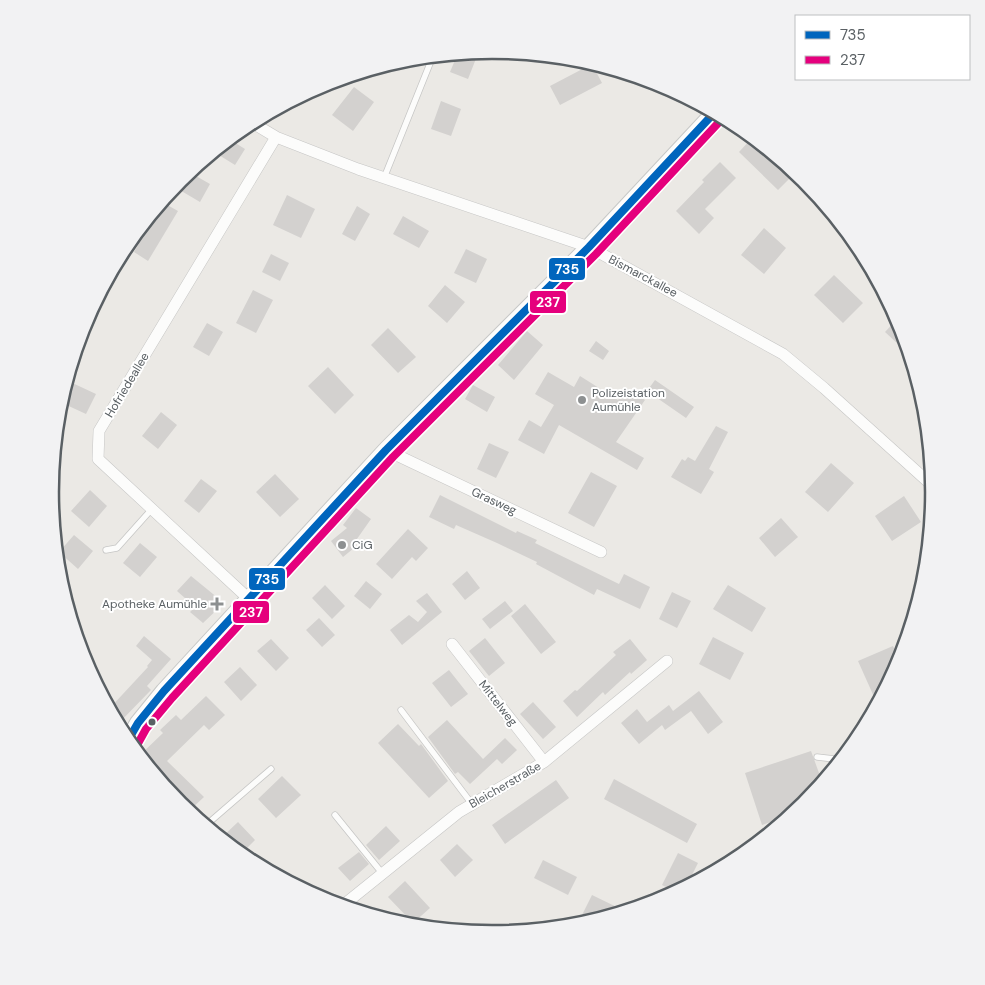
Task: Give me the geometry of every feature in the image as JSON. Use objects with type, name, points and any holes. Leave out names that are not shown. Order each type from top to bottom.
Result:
[{"type":"street","points":[[132,733],[164,691],[250,600],[386,450],[589,247],[710,118]]},
{"type":"street","name":"Bismarckallee","points":[[260,127],[276,137],[384,178],[589,247],[783,354],[824,388],[926,480]]},
{"type":"street","name":"Hofriedeallee","points":[[250,600],[98,459],[99,431],[276,137]]},
{"type":"street","name":"Grasweg","points":[[386,450],[602,552]]},
{"type":"street","name":"Mittelweg","points":[[452,644],[544,762]]},
{"type":"street","name":"Bleicherstraße","points":[[348,901],[472,804],[544,762],[667,661]]},
{"type":"lane","points":[[384,178],[430,63]]},
{"type":"lane","points":[[106,550],[116,548],[151,510]]},
{"type":"lane","points":[[401,710],[472,804]]},
{"type":"lane","points":[[818,757],[835,759]]},
{"type":"lane","points":[[210,822],[271,770]]},
{"type":"lane","points":[[336,815],[382,873]]},
{"type":"building","points":[[476,60],[468,79],[450,72],[455,61]]},
{"type":"building","points":[[583,69],[596,72],[602,83],[560,105],[550,86]]},
{"type":"building","points":[[354,87],[374,102],[353,131],[332,115]]},
{"type":"building","points":[[441,101],[461,109],[451,136],[431,129]]},
{"type":"building","points":[[748,142],[790,178],[778,190],[739,152]]},
{"type":"building","points":[[235,143],[245,149],[235,165],[219,155]]},
{"type":"building","points":[[720,162],[736,178],[705,209],[714,218],[699,234],[676,211]]},
{"type":"building","points":[[196,176],[210,184],[200,202],[181,191]]},
{"type":"building","points":[[287,195],[315,209],[301,238],[273,225]]},
{"type":"building","points":[[168,205],[178,211],[148,261],[134,252],[148,228]]},
{"type":"building","points":[[357,206],[370,214],[355,241],[342,234]]},
{"type":"building","points":[[403,216],[429,231],[419,248],[393,234]]},
{"type":"building","points":[[764,228],[786,248],[764,274],[741,255]]},
{"type":"building","points":[[466,249],[487,259],[476,283],[454,273]]},
{"type":"building","points":[[271,254],[289,263],[280,281],[262,272]]},
{"type":"building","points":[[834,275],[863,303],[843,323],[814,295]]},
{"type":"building","points":[[445,285],[465,302],[447,323],[428,306]]},
{"type":"building","points":[[253,290],[273,300],[256,333],[236,323]]},
{"type":"building","points":[[207,323],[223,332],[209,356],[193,347]]},
{"type":"building","points":[[892,325],[900,346],[885,332]]},
{"type":"building","points":[[388,328],[416,357],[398,373],[371,345]]},
{"type":"building","points":[[527,331],[543,345],[514,380],[498,365]]},
{"type":"building","points":[[596,341],[609,351],[603,360],[589,351]]},
{"type":"building","points":[[328,367],[354,395],[335,414],[308,386]]},
{"type":"building","points":[[548,372],[574,387],[580,376],[618,400],[626,388],[645,400],[616,442],[644,458],[637,470],[559,425],[544,454],[518,440],[529,420],[541,427],[554,405],[535,394]]},
{"type":"building","points":[[655,380],[694,407],[686,418],[647,391]]},
{"type":"building","points":[[73,383],[96,394],[86,414],[68,406]]},
{"type":"building","points":[[473,385],[495,397],[487,412],[465,399]]},
{"type":"building","points":[[161,412],[177,425],[158,449],[142,436]]},
{"type":"building","points":[[716,426],[728,432],[709,469],[714,472],[701,494],[671,477],[682,459],[685,461],[688,457],[695,461]]},
{"type":"building","points":[[489,443],[509,452],[496,478],[477,469]]},
{"type":"building","points":[[831,463],[854,483],[828,512],[805,492]]},
{"type":"building","points":[[591,472],[617,486],[594,527],[568,513]]},
{"type":"building","points":[[275,474],[299,499],[280,517],[256,492]]},
{"type":"building","points":[[201,479],[217,491],[199,513],[184,501]]},
{"type":"building","points":[[90,490],[107,506],[89,527],[71,511]]},
{"type":"building","points":[[440,495],[516,533],[517,531],[537,540],[535,543],[619,584],[624,574],[650,587],[640,609],[597,589],[594,595],[536,564],[537,562],[497,543],[456,525],[454,529],[429,517]]},
{"type":"building","points":[[904,496],[921,522],[892,541],[875,516]]},
{"type":"building","points":[[356,508],[371,519],[352,546],[354,548],[343,557],[331,541],[347,528],[343,525]]},
{"type":"building","points":[[781,518],[798,537],[775,557],[759,538]]},
{"type":"building","points":[[408,529],[428,548],[416,561],[412,557],[392,579],[376,564]]},
{"type":"building","points":[[74,535],[93,551],[78,569],[63,556],[62,549]]},
{"type":"building","points":[[140,543],[157,557],[140,577],[123,563]]},
{"type":"building","points":[[467,571],[480,588],[465,600],[452,584]]},
{"type":"building","points":[[191,576],[224,603],[203,623],[190,612],[195,607],[177,591]]},
{"type":"building","points":[[366,581],[382,594],[370,609],[354,596]]},
{"type":"building","points":[[325,585],[345,606],[332,619],[312,598]]},
{"type":"building","points":[[728,585],[766,608],[752,632],[713,609]]},
{"type":"building","points":[[672,592],[691,601],[677,628],[659,619]]},
{"type":"building","points":[[427,593],[442,612],[402,645],[390,630],[409,615],[418,622],[427,612],[416,601]]},
{"type":"building","points":[[505,601],[513,611],[490,629],[482,619]]},
{"type":"building","points":[[525,604],[556,642],[541,654],[511,616]]},
{"type":"building","points":[[319,618],[335,635],[322,647],[306,630]]},
{"type":"building","points":[[144,636],[171,659],[147,686],[151,690],[123,719],[114,704],[148,667],[152,660],[136,646]]},
{"type":"building","points":[[713,637],[744,653],[730,680],[699,664]]},
{"type":"building","points":[[485,638],[505,663],[489,676],[469,651]]},
{"type":"building","points":[[271,639],[289,658],[276,671],[257,651]]},
{"type":"building","points":[[630,639],[647,660],[631,674],[630,672],[605,695],[603,692],[577,717],[563,701],[575,690],[577,691],[616,655],[613,652]]},
{"type":"building","points":[[893,646],[896,651],[874,698],[858,661]]},
{"type":"building","points":[[240,667],[257,685],[241,701],[224,682]]},
{"type":"building","points":[[449,670],[468,694],[451,707],[432,683]]},
{"type":"building","points":[[699,691],[723,722],[708,734],[691,711],[665,730],[662,725],[639,744],[621,723],[637,709],[647,722],[669,705],[673,711]]},
{"type":"building","points":[[206,696],[225,715],[209,730],[204,725],[167,761],[204,797],[194,806],[166,778],[144,751],[163,733],[160,730],[176,715],[181,720]]},
{"type":"building","points":[[533,702],[556,727],[543,739],[520,714]]},
{"type":"building","points":[[447,720],[483,759],[505,738],[517,750],[502,764],[497,759],[470,784],[458,772],[455,774],[428,737]]},
{"type":"building","points":[[398,724],[419,746],[421,744],[448,781],[429,798],[378,743]]},
{"type":"building","points":[[811,751],[820,777],[777,820],[762,825],[745,773]]},
{"type":"building","points":[[282,776],[301,795],[276,818],[258,799]]},
{"type":"building","points":[[614,779],[697,824],[687,843],[604,799]]},
{"type":"building","points":[[556,780],[569,798],[505,844],[492,825]]},
{"type":"building","points":[[238,822],[255,840],[246,849],[225,834]]},
{"type":"building","points":[[386,826],[400,841],[379,860],[366,845]]},
{"type":"building","points":[[457,844],[473,860],[455,877],[440,860]]},
{"type":"building","points":[[359,852],[369,864],[350,881],[338,868]]},
{"type":"building","points":[[678,853],[698,863],[690,878],[669,888],[662,885]]},
{"type":"building","points":[[543,860],[577,877],[568,895],[534,878]]},
{"type":"building","points":[[405,881],[430,908],[417,920],[408,918],[388,897]]},
{"type":"building","points":[[592,895],[617,907],[584,916],[582,915]]},
{"type":"transit line","name":"735","points":[[132,733],[164,691],[386,450],[589,247],[710,118]]},
{"type":"transit line","name":"237","points":[[138,743],[146,729],[172,698],[393,457],[596,254],[718,123]]},
{"type":"place","name":"Polizeistation Aumühle","points":[[582,400]]},
{"type":"place","name":"CiG","points":[[342,545]]},
{"type":"place","name":"Apotheke Aumühle","points":[[217,604]]}]
